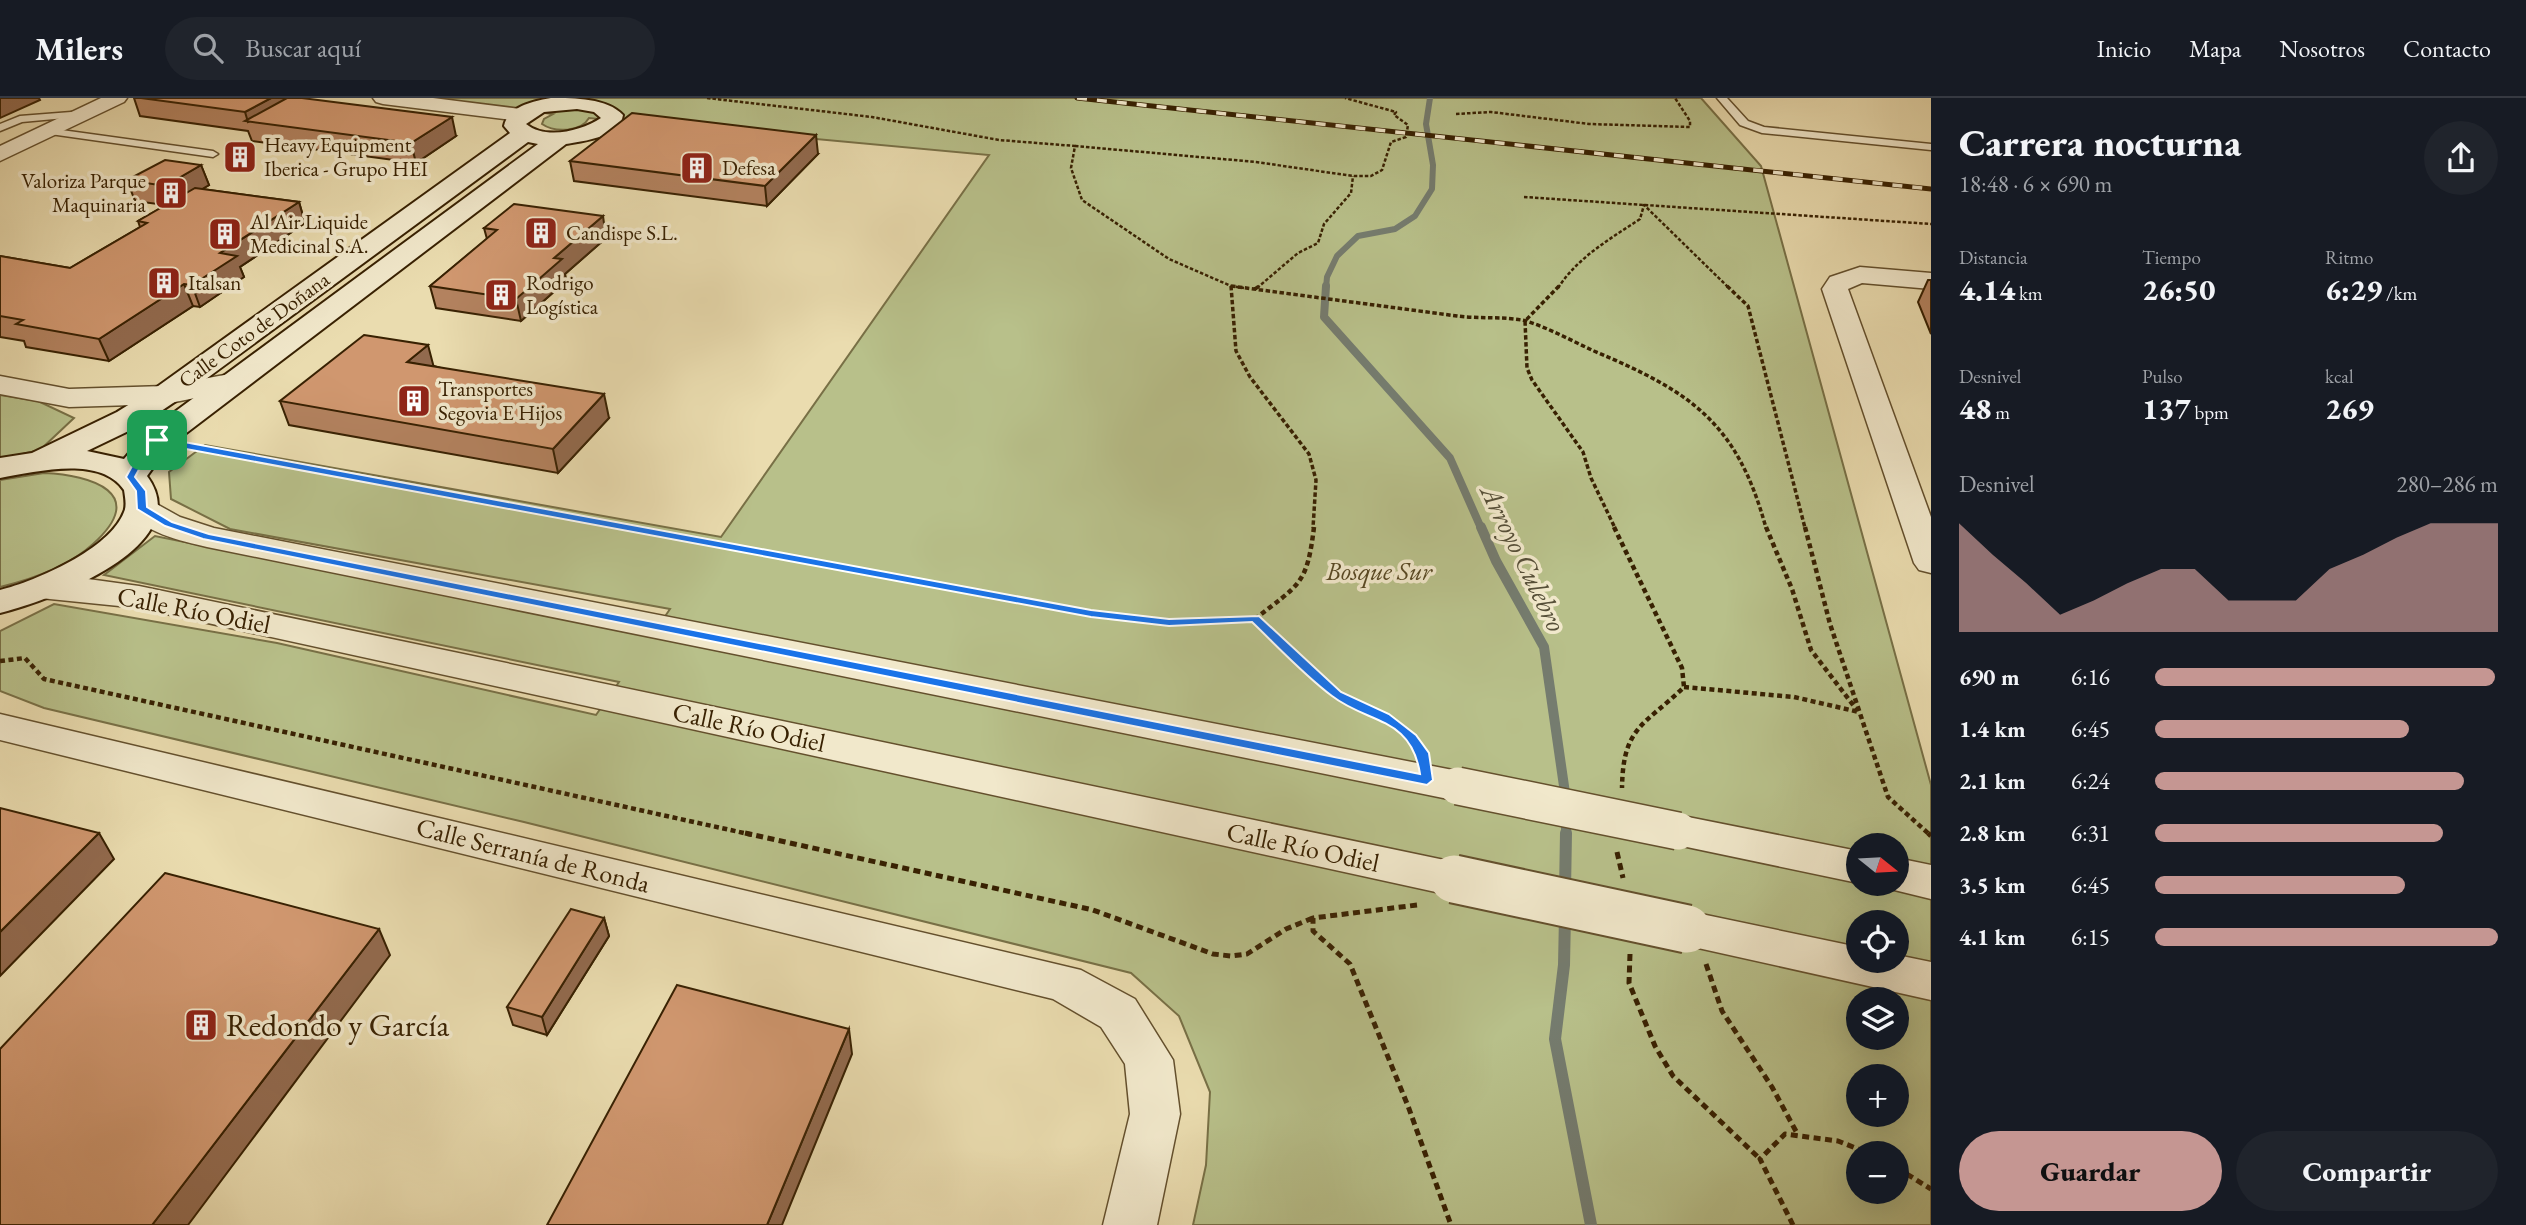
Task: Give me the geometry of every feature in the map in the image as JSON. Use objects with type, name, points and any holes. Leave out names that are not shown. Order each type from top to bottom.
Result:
[{"type":"street","points":[[0,154],[117,98]]},
{"type":"street","points":[[383,98],[523,124],[560,138]]},
{"type":"street","name":"Calle Coto de Doñana","points":[[12,599],[80,571],[111,551],[132,529],[140,459],[157,440],[560,138],[596,131],[611,121],[612,115],[600,106],[577,103],[548,105],[165,395],[128,419],[54,455]]},
{"type":"street","points":[[1931,281],[1873,275],[1849,276],[1839,282],[1835,289],[1931,563]]},
{"type":"street","points":[[0,385],[69,398],[165,395],[235,382]]},
{"type":"street","points":[[54,455],[82,428],[86,408],[69,398]]},
{"type":"street","points":[[0,468],[54,455],[95,462],[115,468],[168,524],[207,537],[1846,865]]},
{"type":"street","name":"Calle Río Odiel","points":[[12,599],[88,590],[139,597],[1695,931]]},
{"type":"street","name":"Calle Serranía de Ronda","points":[[0,727],[1065,983],[1118,1013],[1149,1060],[1155,1114],[1129,1225]]},
{"type":"street","points":[[1909,877],[1931,882]]},
{"type":"street","points":[[1695,931],[1931,981]]},
{"type":"lane","points":[[1722,98],[1744,123],[1762,130],[1931,147]]},
{"type":"lane","points":[[0,128],[20,119],[84,114]]},
{"type":"lane","points":[[47,131],[214,153]]},
{"type":"path","points":[[707,98],[872,117],[999,140],[1278,164],[1353,176],[1371,176],[1382,170],[1391,142],[1406,137],[1408,125],[1397,119],[1394,115],[1396,112],[1345,98]]},
{"type":"path","points":[[1456,114],[1491,112],[1589,124],[1690,127],[1690,121],[1675,98]]},
{"type":"path","points":[[1075,146],[1071,168],[1082,200],[1169,259],[1231,286],[1477,319],[1525,321],[1628,365],[1695,403],[1716,423],[1738,456],[1757,495],[1767,532],[1792,589],[1811,650],[1860,713]]},
{"type":"path","points":[[1255,290],[1298,253],[1318,243],[1324,224],[1351,193],[1353,176]]},
{"type":"path","points":[[1524,197],[1931,224]]},
{"type":"path","points":[[1620,802],[1621,762],[1629,736],[1646,717],[1672,700],[1684,687],[1682,668],[1591,478],[1583,452],[1532,380],[1527,368],[1525,321],[1555,293],[1569,271],[1599,246],[1640,219],[1644,205]]},
{"type":"path","points":[[1644,205],[1748,306],[1830,624],[1888,797],[1931,836]]},
{"type":"path","points":[[157,440],[1091,613],[1169,622],[1255,619],[1301,582],[1310,560],[1316,480],[1309,454],[1250,377],[1236,351],[1231,286]]},
{"type":"path","points":[[1255,619],[1337,695],[1385,717],[1412,738],[1442,783]]},
{"type":"path","points":[[0,661],[25,658],[44,679],[1093,910],[1121,917],[1158,936],[1194,949],[1245,955],[1286,929],[1313,918],[1425,904],[1445,893],[1454,880]]},
{"type":"path","points":[[1684,687],[1768,692],[1821,700],[1860,713]]},
{"type":"path","points":[[1615,843],[1624,884]]},
{"type":"path","points":[[1313,918],[1313,931],[1350,964],[1408,1106],[1451,1225]]},
{"type":"path","points":[[1695,931],[1723,1011],[1761,1069],[1798,1135]]},
{"type":"path","points":[[1632,949],[1629,957],[1629,984],[1654,1046],[1673,1076],[1760,1159],[1793,1225]]},
{"type":"path","points":[[1760,1159],[1785,1133],[1817,1136],[1846,1144]]},
{"type":"path","points":[[1909,1175],[1931,1189]]},
{"type":"green space","name":"Bosque Sur","points":[[420,98],[1701,98],[1761,166],[1931,785],[1931,1225],[1193,1225],[1206,1165],[1210,1092],[1179,1016],[1131,973],[524,822],[44,708],[0,691],[0,631],[54,604],[277,643],[596,715],[619,682],[104,575],[155,536],[651,637],[670,609],[230,529],[171,499],[169,472],[205,445],[721,537],[989,155],[589,118],[580,126],[560,130],[542,124],[544,119],[553,114]]},
{"type":"green space","points":[[0,395],[38,401],[74,418],[40,450],[0,459]]},
{"type":"green space","points":[[44,473],[95,483],[107,490],[115,500],[116,512],[109,526],[93,544],[73,559],[37,576],[0,587],[0,480]]},
{"type":"building","points":[[141,98],[271,98],[245,112]]},
{"type":"building","points":[[287,98],[452,117],[411,143],[245,121]]},
{"type":"building","points":[[632,113],[816,135],[765,186],[570,161]]},
{"type":"building","points":[[165,160],[201,165],[165,186],[127,180]]},
{"type":"building","points":[[195,188],[299,202],[220,253],[237,256],[192,285],[184,284],[99,339],[16,324],[23,320],[0,316],[0,256],[70,268],[147,223],[138,221]]},
{"type":"building","points":[[514,204],[603,216],[554,258],[562,259],[516,299],[430,286],[497,230],[484,228]]},
{"type":"building","name":"Transportes Segovia E Hijos","points":[[364,335],[428,345],[407,362],[604,394],[553,449],[280,401]]},
{"type":"building","points":[[0,808],[99,833],[0,932]]},
{"type":"building","name":"Redondo y García","points":[[165,873],[379,929],[152,1225],[0,1225],[0,1049]]},
{"type":"building","points":[[571,909],[604,918],[542,1017],[507,1007]]},
{"type":"building","points":[[677,985],[849,1029],[767,1225],[547,1225]]},
{"type":"waterway","name":"Arroyo Culebro","points":[[1326,288],[1327,277],[1337,256],[1358,236],[1395,229],[1415,216],[1432,189],[1433,165],[1426,124],[1430,98]]},
{"type":"waterway","name":"Arroyo Culebro","points":[[1326,286],[1324,317],[1450,458],[1481,528]]},
{"type":"waterway","name":"Arroyo Culebro","points":[[1481,527],[1496,561],[1544,647],[1566,800]]},
{"type":"waterway","name":"Arroyo Culebro","points":[[1566,815],[1566,833]]},
{"type":"waterway","name":"Arroyo Culebro","points":[[1565,891],[1566,833]]},
{"type":"waterway","name":"Arroyo Culebro","points":[[1565,916],[1564,965],[1555,1039],[1591,1225]]},
{"type":"railway","points":[[1077,98],[1931,189]]},
{"type":"place","name":"Heavy Equipment Iberica - Grupo HEI","points":[[240,157]]},
{"type":"place","name":"Defesa","points":[[697,168]]},
{"type":"place","name":"Valoriza Parque Maquinaria","points":[[171,193]]},
{"type":"place","name":"Candispe S.L.","points":[[541,233]]},
{"type":"place","name":"Al Air Liquide Medicinal S.A.","points":[[225,234]]},
{"type":"place","name":"Italsan","points":[[164,283]]},
{"type":"place","name":"Rodrigo Logística","points":[[501,295]]},
{"type":"place","name":"Transportes Segovia E Hijos","points":[[414,401]]},
{"type":"place","name":"Redondo y García","points":[[201,1025]]},
{"type":"route","points":[[157,440],[1091,613],[1169,622],[1255,619],[1282,641],[1337,695],[1385,717],[1412,738],[1423,753],[1427,780],[207,537],[168,524],[142,509],[141,491],[131,477],[140,459],[157,440]]}]
